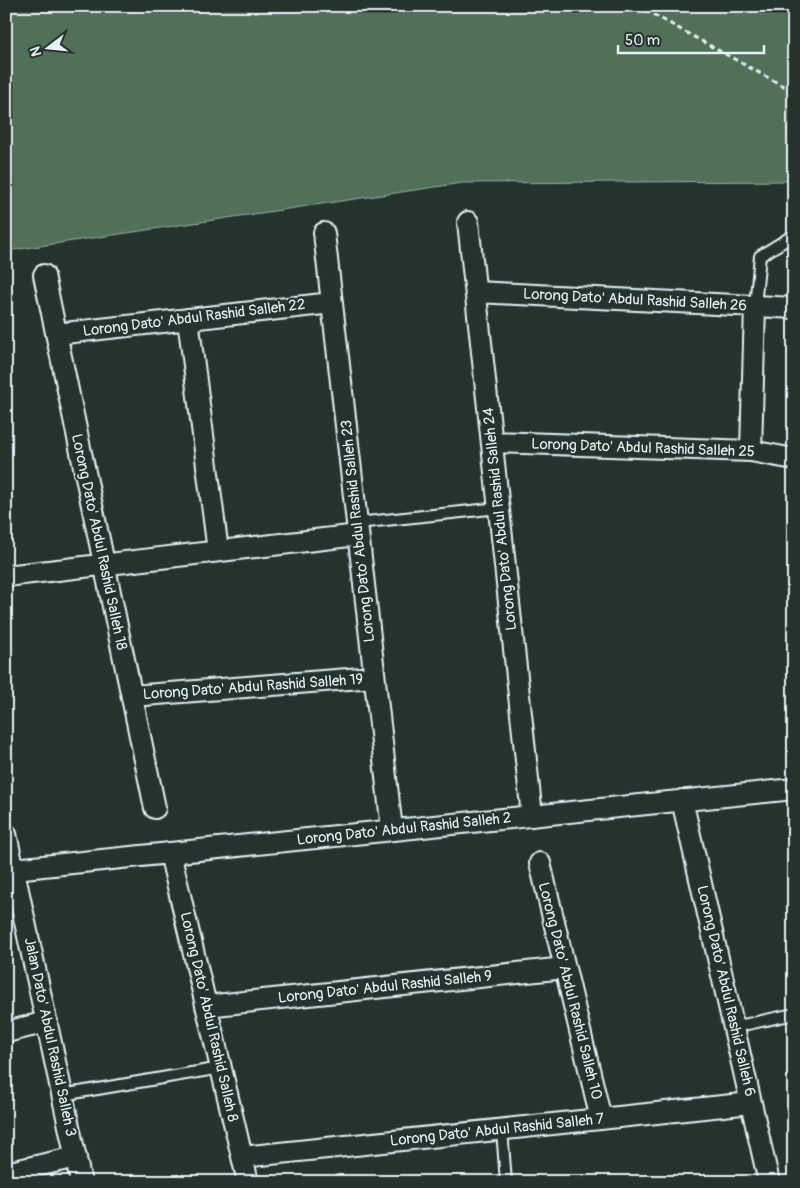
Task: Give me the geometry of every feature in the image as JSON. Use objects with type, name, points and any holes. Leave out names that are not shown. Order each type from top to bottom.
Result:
[{"type":"street","name":"Lorong Dato' Abdul Rashid Salleh 24","points":[[468,222],[532,816]]},
{"type":"street","name":"Lorong Dato' Abdul Rashid Salleh 23","points":[[324,232],[392,830]]},
{"type":"street","name":"Lorong Dato' Abdul Rashid Salleh 18","points":[[44,275],[155,808]]},
{"type":"street","name":"Lorong Dato' Abdul Rashid Salleh 26","points":[[476,292],[794,308]]},
{"type":"street","name":"Lorong Dato' Abdul Rashid Salleh 22","points":[[56,334],[332,302]]},
{"type":"street","points":[[751,451],[755,306]]},
{"type":"street","points":[[188,319],[218,551]]},
{"type":"street","name":"Lorong Dato' Abdul Rashid Salleh 25","points":[[492,442],[751,451],[794,459]]},
{"type":"street","points":[[6,576],[218,551],[358,529]]},
{"type":"street","name":"Lorong Dato' Abdul Rashid Salleh 19","points":[[132,696],[374,677]]},
{"type":"street","name":"Lorong Dato' Abdul Rashid Salleh 2","points":[[14,869],[794,789]]},
{"type":"street","name":"Lorong Dato' Abdul Rashid Salleh 6","points":[[682,800],[769,1182]]},
{"type":"street","name":"Jalan Dato' Abdul Rashid Salleh 3","points":[[6,834],[81,1182]]},
{"type":"street","name":"Lorong Dato' Abdul Rashid Salleh 8","points":[[170,853],[248,1182]]},
{"type":"street","name":"Lorong Dato' Abdul Rashid Salleh 10","points":[[540,863],[601,1119]]},
{"type":"street","name":"Lorong Dato' Abdul Rashid Salleh 9","points":[[206,1006],[565,968]]},
{"type":"street","points":[[6,1032],[47,1022]]},
{"type":"street","name":"Lorong Dato' Abdul Rashid Salleh 7","points":[[242,1157],[751,1104]]},
{"type":"street","points":[[6,1173],[76,1157]]},
{"type":"lane","points":[[755,306],[760,256],[789,238],[794,238]]},
{"type":"lane","points":[[358,529],[499,508]]},
{"type":"lane","points":[[734,1028],[794,1014]]},
{"type":"lane","points":[[62,1095],[221,1068]]},
{"type":"lane","points":[[502,1130],[506,1182]]},
{"type":"path","points":[[638,6],[794,92]]},
{"type":"green space","points":[[6,6],[794,6],[794,181],[462,183],[6,251]]}]
